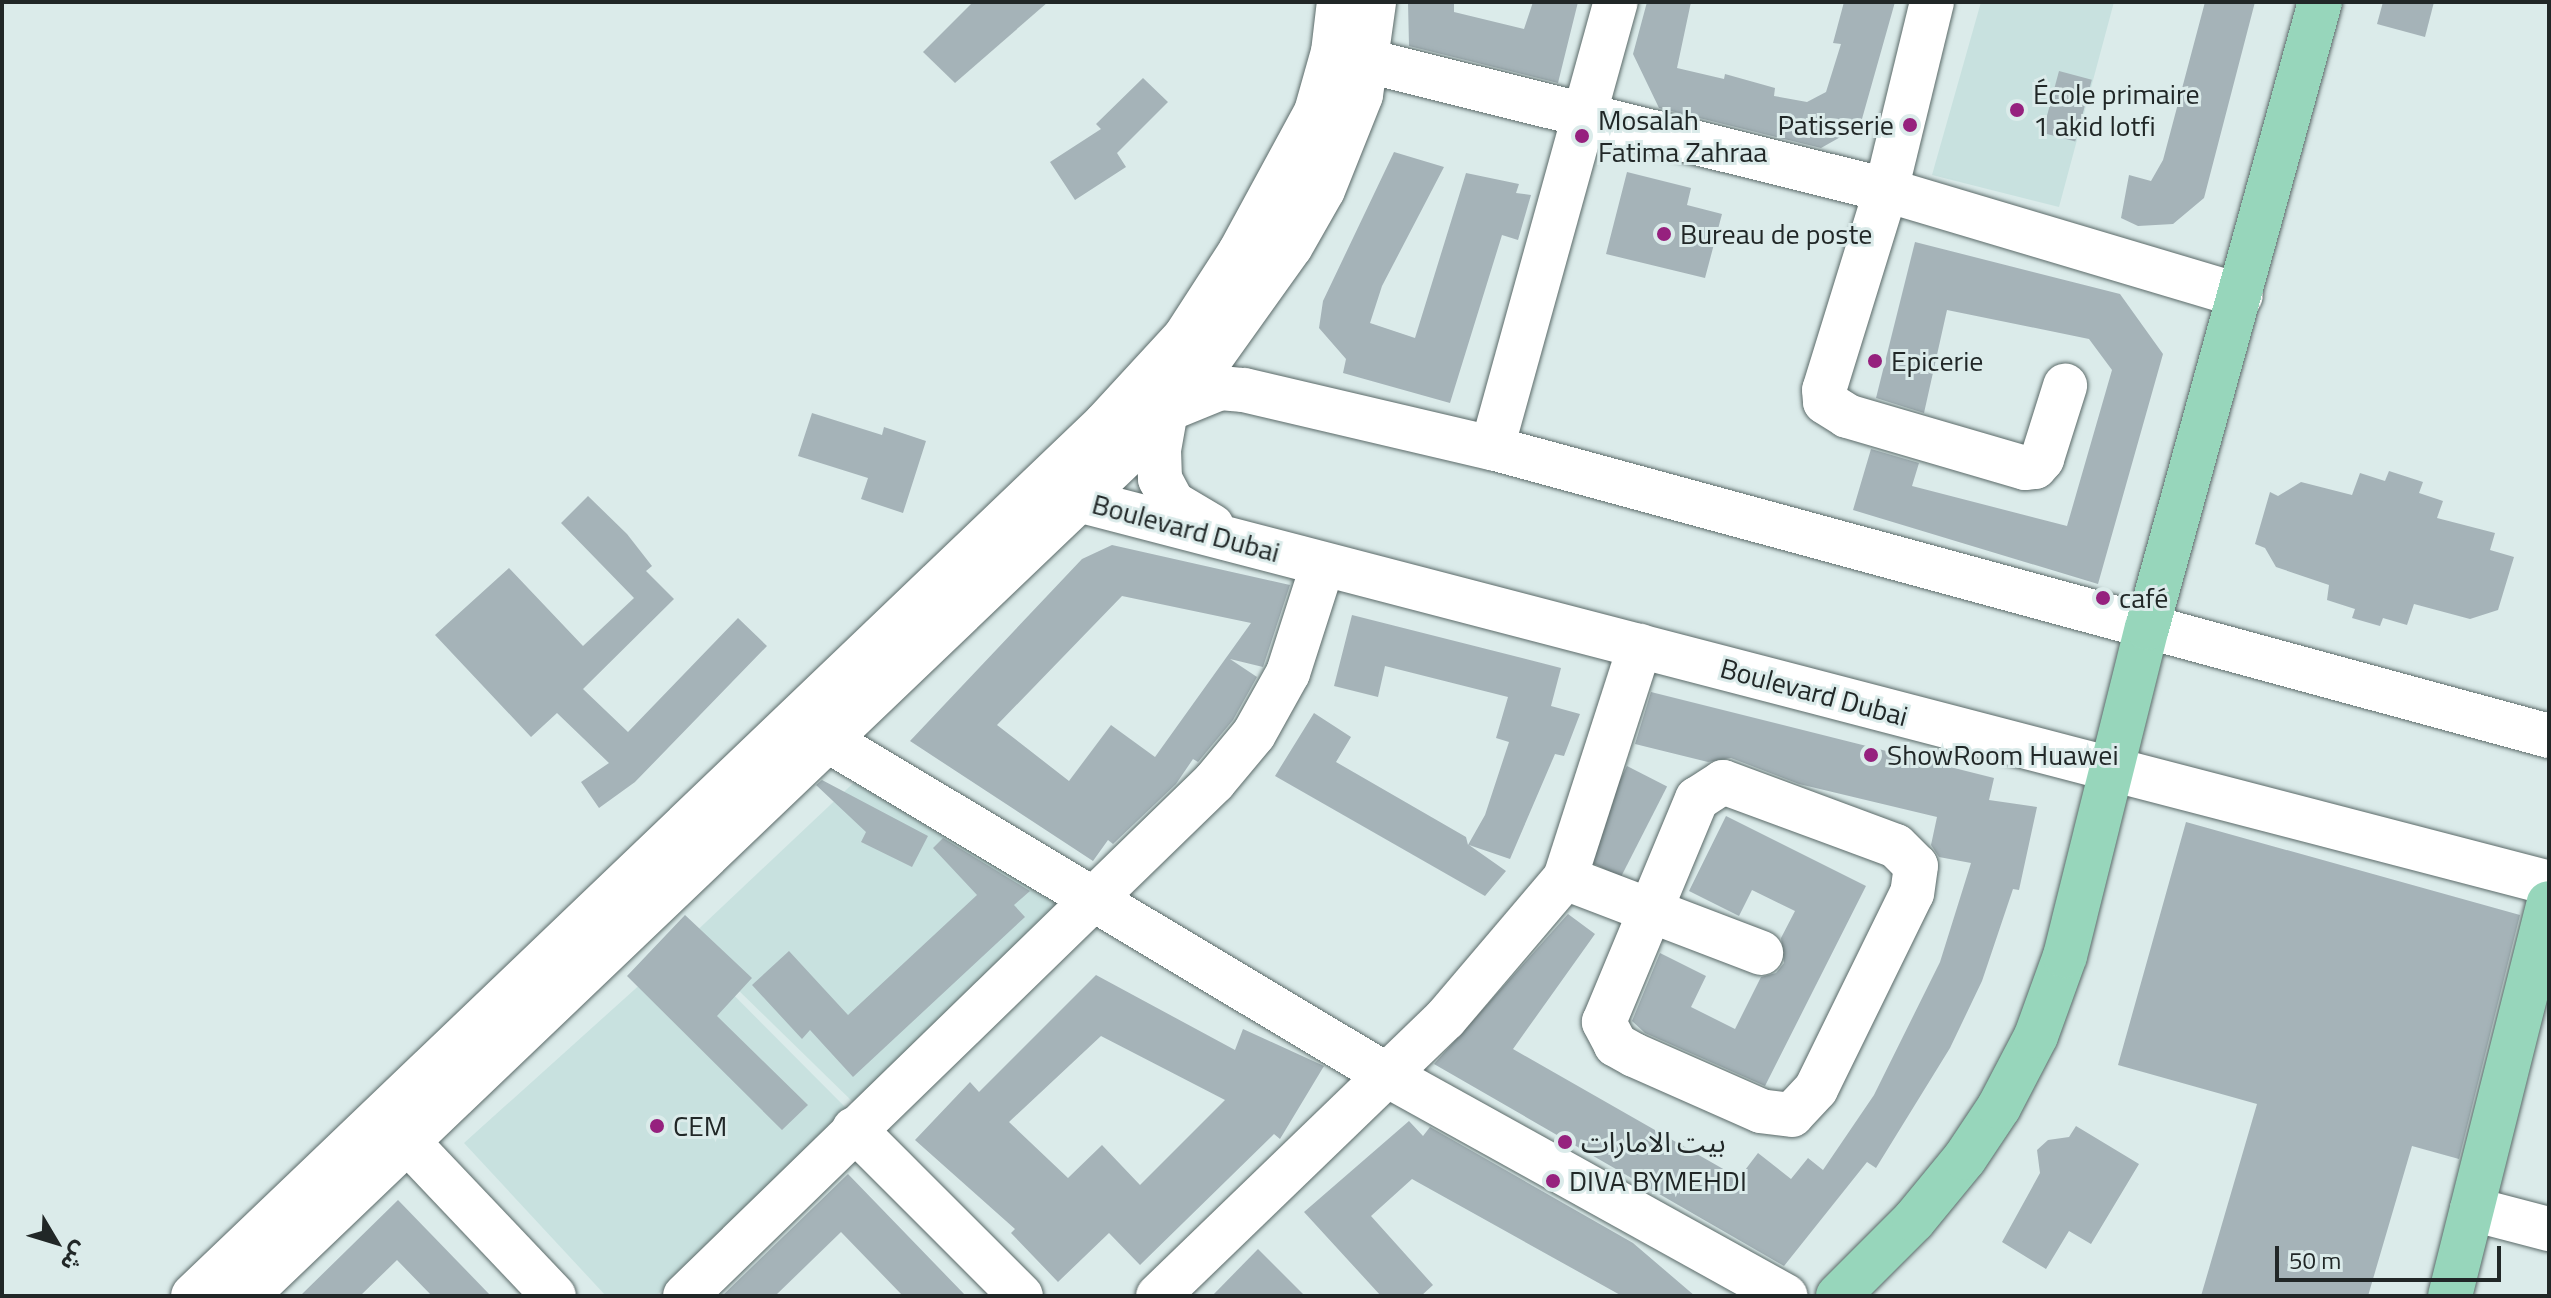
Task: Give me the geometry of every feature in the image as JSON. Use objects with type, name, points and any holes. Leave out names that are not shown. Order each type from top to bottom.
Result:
[{"type":"main road","points":[[1838,1296],[1914,1220],[1999,1107],[2036,1036],[2065,956],[2147,628],[2320,2]]},
{"type":"main road","points":[[2450,1296],[2549,903]]},
{"type":"street","points":[[193,1296],[395,1128],[812,730],[1105,424],[1196,351],[1291,246],[1323,190],[1361,95],[1339,2]]},
{"type":"street","points":[[1351,57],[1374,2]]},
{"type":"street","points":[[1492,448],[1616,2]]},
{"type":"street","points":[[1932,2],[1886,190],[1824,390],[1825,402],[1847,416],[2025,468],[2042,459],[2065,386]]},
{"type":"street","points":[[1351,57],[1886,190],[2241,296]]},
{"type":"street","points":[[1196,351],[1244,390]]},
{"type":"street","points":[[812,730],[1078,500],[1166,411],[1196,351]]},
{"type":"street","points":[[1105,424],[1166,411],[1220,388],[1244,390],[1492,448],[2549,736]]},
{"type":"street","points":[[1166,411],[1160,479],[1173,503],[1200,521],[1270,550]]},
{"type":"street","name":"Boulevard Dubai","points":[[1078,500],[2549,883]]},
{"type":"street","points":[[685,1296],[1214,782],[1254,734],[1288,673],[1323,564]]},
{"type":"street","points":[[1158,1296],[1445,1019],[1565,878],[1640,646]]},
{"type":"street","points":[[812,730],[1385,1074],[1786,1296]]},
{"type":"street","points":[[1723,782],[1896,846],[1916,866],[1912,893],[1823,1075],[1805,1106],[1792,1115],[1761,1111],[1634,1055],[1607,1035],[1604,1022],[1651,909],[1697,799],[1723,782]]},
{"type":"street","points":[[1565,878],[1761,953]]},
{"type":"street","points":[[246,1296],[395,1128]]},
{"type":"street","points":[[395,1128],[554,1296]]},
{"type":"street","points":[[854,1129],[1021,1296]]},
{"type":"street","points":[[2472,1209],[2549,1229]]},
{"type":"shaded area","name":"École primaire 1 akid lotfi","points":[[1981,2],[2114,2],[2059,207],[1932,175]]},
{"type":"shaded area","points":[[864,773],[1067,896],[857,1106],[687,940]]},
{"type":"shaded area","name":"CEM","points":[[684,945],[848,1110],[656,1296],[606,1296],[464,1143]]},
{"type":"building","points":[[973,2],[1048,2],[955,83],[923,52]]},
{"type":"building","points":[[1408,2],[1454,2],[1454,12],[1524,29],[1533,2],[1578,2],[1558,83],[1409,46]]},
{"type":"building","points":[[1647,2],[1691,2],[1677,68],[1724,79],[1725,74],[1775,88],[1774,96],[1807,102],[1826,92],[1841,44],[1833,43],[1844,2],[1895,2],[1860,126],[1821,148],[1659,108],[1633,54]]},
{"type":"building","points":[[2205,2],[2255,2],[2204,198],[2173,224],[2138,226],[2121,218],[2129,175],[2151,181],[2163,160]]},
{"type":"building","points":[[2383,2],[2434,2],[2425,37],[2377,24]]},
{"type":"building","points":[[2059,71],[2092,80],[2075,142],[2042,133]]},
{"type":"building","points":[[1143,78],[1168,102],[1117,153],[1126,167],[1075,200],[1050,162],[1101,129],[1096,124]]},
{"type":"building","points":[[1394,152],[1444,167],[1382,286],[1370,323],[1415,338],[1466,173],[1519,184],[1516,193],[1531,195],[1518,240],[1502,235],[1450,403],[1343,373],[1346,359],[1319,328],[1323,301]]},
{"type":"building","name":"Bureau de poste","points":[[1627,172],[1691,188],[1687,205],[1722,214],[1705,278],[1606,254]]},
{"type":"building","points":[[1915,242],[2120,294],[2163,354],[2098,584],[1853,510],[1871,449],[1919,463],[1912,486],[2067,526],[2112,370],[2089,339],[1947,310],[1924,413],[1876,398]]},
{"type":"building","points":[[812,413],[882,435],[884,427],[926,441],[903,513],[861,499],[868,478],[798,456]]},
{"type":"building","points":[[2389,471],[2423,482],[2419,493],[2443,501],[2437,518],[2495,533],[2490,550],[2514,557],[2498,610],[2470,619],[2414,604],[2407,625],[2383,618],[2380,626],[2352,618],[2355,609],[2327,600],[2329,585],[2276,567],[2265,548],[2255,544],[2270,492],[2278,496],[2301,482],[2352,495],[2360,473],[2385,481]]},
{"type":"building","points":[[588,496],[627,534],[652,566],[646,571],[674,599],[583,689],[628,732],[738,618],[767,646],[635,782],[599,808],[581,782],[609,763],[557,713],[531,737],[435,635],[509,568],[583,646],[634,598],[561,523]]},
{"type":"building","points":[[1112,545],[1290,585],[1263,667],[1230,659],[1257,677],[1233,720],[1198,762],[1193,759],[1176,784],[1113,844],[1108,840],[1093,861],[910,741],[1082,559]],"holes":[[[1122,596],[1251,623],[1155,757],[1111,725],[1069,781],[997,725]]]},
{"type":"building","points":[[1352,615],[1561,668],[1551,706],[1580,714],[1564,756],[1555,754],[1510,859],[1469,845],[1506,871],[1485,896],[1275,776],[1314,713],[1351,737],[1336,762],[1466,837],[1468,845],[1485,815],[1509,742],[1496,738],[1508,697],[1385,666],[1378,697],[1334,686]]},
{"type":"building","points":[[1651,692],[1994,778],[1989,800],[2037,807],[2019,890],[2013,889],[1982,981],[1950,1048],[1876,1168],[1867,1162],[1784,1266],[1434,1064],[1568,914],[1595,934],[1513,1049],[1739,1178],[1758,1153],[1791,1179],[1808,1158],[1823,1170],[1874,1095],[1940,962],[1971,863],[1939,857],[1931,845],[1937,817],[1799,784],[1731,758],[1708,762],[1635,744]]},
{"type":"building","points":[[1627,766],[1667,786],[1621,877],[1581,857]]},
{"type":"building","points":[[822,780],[928,836],[912,867],[861,842],[866,832],[816,785]]},
{"type":"building","points":[[1726,816],[1866,886],[1765,1086],[1645,1033],[1632,1021],[1660,953],[1706,976],[1691,1007],[1735,1029],[1761,977],[1776,973],[1784,963],[1781,938],[1795,911],[1752,890],[1739,916],[1689,891]]},
{"type":"building","points":[[2186,822],[2520,915],[2459,1159],[2412,1146],[2368,1296],[2201,1296],[2257,1104],[2118,1065]]},
{"type":"building","points":[[943,838],[1030,891],[1014,905],[1025,917],[853,1077],[810,1030],[802,1039],[752,985],[789,951],[848,1015],[977,895],[933,848]]},
{"type":"building","points":[[685,915],[752,978],[717,1016],[808,1105],[782,1130],[627,976]]},
{"type":"building","points":[[1096,975],[1235,1050],[1243,1029],[1324,1066],[1280,1139],[1274,1134],[1140,1265],[1109,1233],[1058,1282],[1011,1233],[1015,1229],[915,1140],[970,1082],[979,1092]],"holes":[[[1101,1036],[1225,1100],[1140,1185],[1102,1145],[1068,1178],[1009,1122]]]},
{"type":"building","points":[[1409,1121],[1423,1136],[1430,1127],[1633,1243],[1695,1296],[1622,1296],[1412,1179],[1371,1216],[1433,1285],[1421,1296],[1381,1296],[1304,1212]]},
{"type":"building","points":[[2076,1126],[2139,1164],[2091,1244],[2069,1231],[2046,1269],[2002,1242],[2040,1173],[2037,1150],[2048,1140],[2069,1137]]},
{"type":"building","points":[[848,1174],[966,1296],[903,1296],[841,1232],[775,1296],[722,1296]]},
{"type":"building","points":[[398,1200],[491,1296],[432,1296],[397,1260],[360,1296],[300,1296]]},
{"type":"building","points":[[1258,1249],[1305,1296],[1212,1296]]},
{"type":"place","name":"École primaire 1 akid lotfi","points":[[2017,110]]},
{"type":"place","name":"Patisserie","points":[[1910,125]]},
{"type":"place","name":"Mosalah Fatima Zahraa","points":[[1582,136]]},
{"type":"place","name":"Bureau de poste","points":[[1664,234]]},
{"type":"place","name":"Epicerie","points":[[1875,361]]},
{"type":"place","name":"café","points":[[2103,598]]},
{"type":"place","name":"ShowRoom Huawei","points":[[1871,755]]},
{"type":"place","name":"CEM","points":[[657,1126]]},
{"type":"place","name":"بيت الامارات","points":[[1565,1142]]},
{"type":"place","name":"DIVA BYMEHDI","points":[[1553,1181]]}]
